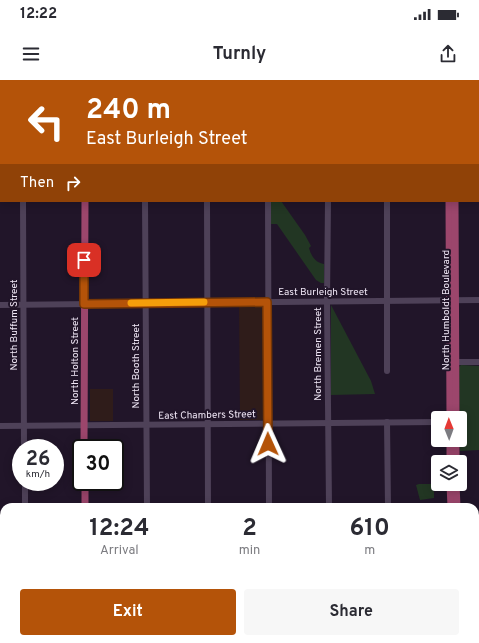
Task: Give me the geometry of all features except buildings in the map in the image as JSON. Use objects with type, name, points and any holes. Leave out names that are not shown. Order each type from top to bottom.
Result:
[{"type":"main road","name":"North Holton Street","points":[[84,439],[85,202]]},
{"type":"main road","name":"North Humboldt Boulevard","points":[[449,202],[452,300]]},
{"type":"main road","name":"North Humboldt Boulevard","points":[[450,411],[455,202]]},
{"type":"main road","name":"North Humboldt Boulevard","points":[[452,362],[456,411]]},
{"type":"main road","points":[[85,491],[86,503]]},
{"type":"main road","points":[[450,491],[451,503]]},
{"type":"main road","points":[[456,491],[457,503]]},
{"type":"street","name":"North Buffum Street","points":[[23,202],[24,439]]},
{"type":"street","name":"North Booth Street","points":[[145,202],[147,503]]},
{"type":"street","points":[[207,202],[208,503]]},
{"type":"street","points":[[268,202],[267,302],[269,503]]},
{"type":"street","name":"North Bremen Street","points":[[328,202],[327,301],[329,503]]},
{"type":"street","points":[[387,202],[387,371]]},
{"type":"street","name":"East Burleigh Street","points":[[0,305],[479,300]]},
{"type":"street","points":[[452,362],[479,362]]},
{"type":"street","points":[[387,422],[388,503]]},
{"type":"street","name":"East Chambers Street","points":[[0,426],[431,422]]},
{"type":"street","points":[[25,491],[25,503]]},
{"type":"shaded area","points":[[239,305],[264,305],[264,418],[262,420],[240,420]]},
{"type":"shaded area","points":[[90,389],[113,389],[113,421],[90,421]]},
{"type":"green space","points":[[270,202],[282,202],[305,235],[311,246],[309,248],[311,254],[316,261],[324,264],[324,283],[316,280],[277,224],[270,224]]},
{"type":"green space","points":[[331,305],[371,381],[375,394],[331,395]]},
{"type":"green space","points":[[461,365],[479,366],[479,450],[460,451],[460,447],[467,447],[467,411],[460,411],[459,367]]},
{"type":"green space","points":[[431,484],[431,491],[434,491],[434,498],[420,500],[416,485]]},
{"type":"slow traffic","points":[[131,303],[204,302]]},
{"type":"route","points":[[84,260],[84,304],[267,302],[268,444]]}]
